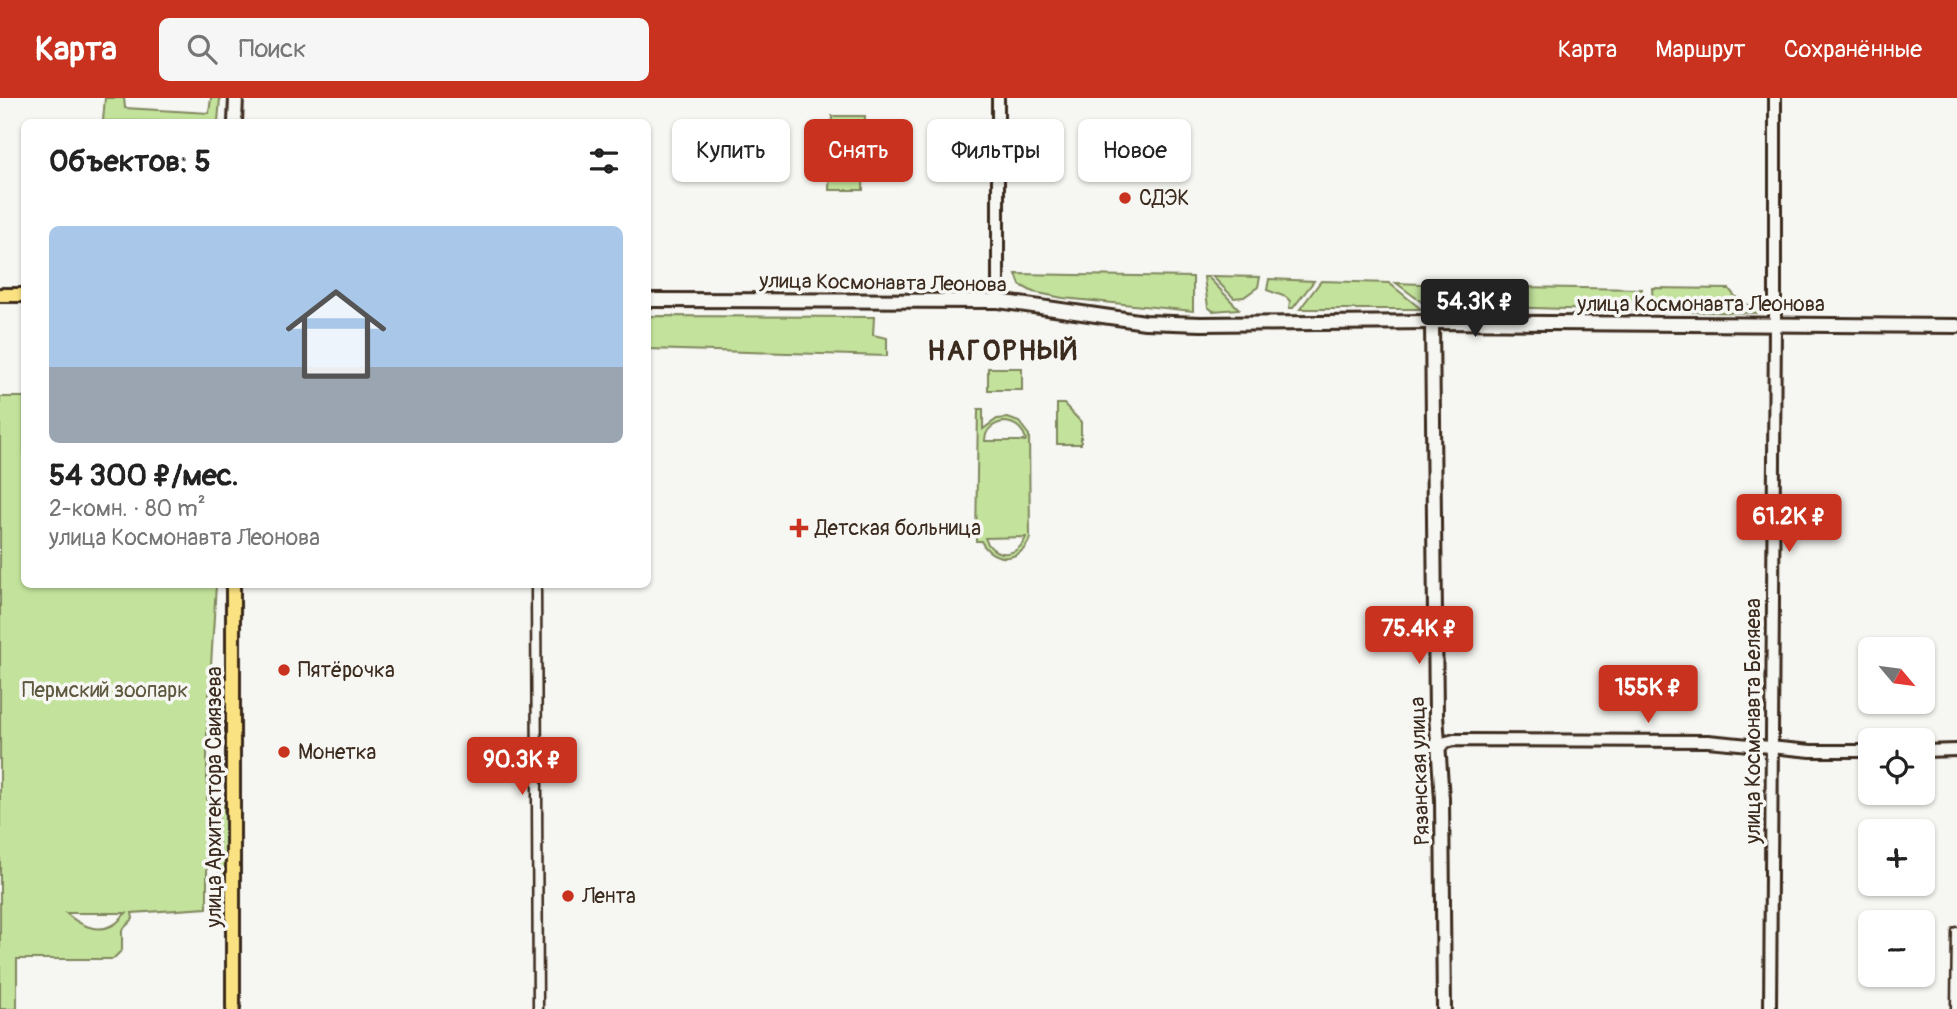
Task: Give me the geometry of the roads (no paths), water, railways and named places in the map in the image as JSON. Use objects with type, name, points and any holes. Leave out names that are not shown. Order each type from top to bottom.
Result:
[{"type":"main road","points":[[235,119],[236,98]]},
{"type":"main road","points":[[0,295],[21,295]]},
{"type":"main road","name":"улица Космонавта Леонова","points":[[651,300],[998,301],[1145,322],[1957,326]]},
{"type":"main road","name":"Рязанская улица","points":[[1432,322],[1436,715],[1441,799],[1444,1009]]},
{"type":"main road","name":"улица Архитектора Свиязева","points":[[233,588],[233,1009]]},
{"type":"street","points":[[998,98],[998,301]]},
{"type":"street","name":"улица Космонавта Беляева","points":[[1770,1009],[1774,98]]},
{"type":"street","points":[[536,588],[538,1009]]},
{"type":"street","points":[[1439,748],[1454,740],[1708,741],[1811,751],[1858,751]]},
{"type":"street","points":[[1935,751],[1957,750]]},
{"type":"street","points":[[1956,1009],[1957,932]]},
{"type":"place","name":"СДЭК","points":[[1125,198]]},
{"type":"place","name":"Детская больница","points":[[799,528]]},
{"type":"place","name":"Пятёрочка","points":[[284,670]]},
{"type":"place","name":"Монетка","points":[[284,752]]},
{"type":"place","name":"Лента","points":[[568,896]]},
{"type":"district","name":"НАГОРНЫЙ","points":[[1003,351]]},
{"type":"park label","name":"Пермский зоопарк","points":[[105,690]]}]
